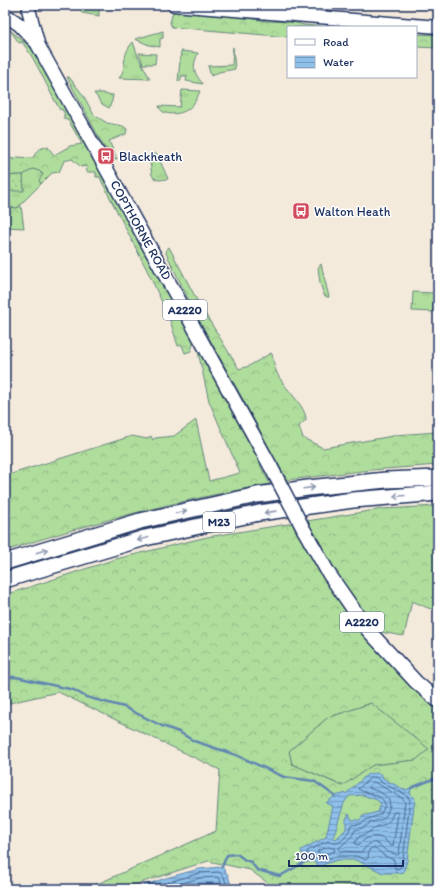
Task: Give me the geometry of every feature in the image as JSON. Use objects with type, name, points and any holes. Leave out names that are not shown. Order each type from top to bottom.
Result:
[{"type":"highway","name":"M23","points":[[5,562],[140,522],[257,496],[308,488],[386,480],[438,478]]},
{"type":"highway","name":"M23","points":[[5,580],[145,538],[259,513],[353,500],[438,493]]},
{"type":"main road","points":[[174,5],[438,27]]},
{"type":"main road","points":[[8,18],[23,16],[30,8]]},
{"type":"main road","name":"COPTHORNE ROAD","points":[[30,8],[38,45],[329,574],[367,629],[416,682],[438,702]]},
{"type":"main road","points":[[8,18],[20,25],[38,45]]},
{"type":"green space","points":[[81,5],[144,8],[99,8],[99,16],[82,13]]},
{"type":"green space","points":[[173,11],[230,15],[267,21],[292,22],[316,26],[287,26],[287,37],[172,27],[170,23]]},
{"type":"green space","points":[[10,30],[38,56],[195,336],[191,351],[185,353],[182,345],[178,346],[169,317],[148,272],[100,177],[96,177],[96,172],[87,172],[86,166],[81,167],[72,159],[64,161],[59,172],[52,173],[41,184],[39,180],[43,174],[33,169],[23,175],[5,176],[5,161],[12,158],[13,160],[17,157],[33,158],[35,153],[45,147],[48,147],[54,155],[70,146],[82,144],[68,120],[66,120],[63,116],[65,115],[62,109],[60,110],[28,50],[22,42],[19,43]]},
{"type":"green space","points":[[163,31],[163,38],[160,39],[160,47],[149,45],[135,39]]},
{"type":"green space","points":[[417,34],[438,35],[438,48],[417,47]]},
{"type":"green space","points":[[133,42],[138,56],[150,79],[119,78],[122,74],[125,57]]},
{"type":"green space","points":[[233,47],[235,69],[219,72],[211,76],[208,66],[232,65]]},
{"type":"green space","points":[[181,51],[198,53],[194,69],[195,73],[203,84],[186,81],[187,76],[181,76],[181,81],[178,81]]},
{"type":"green space","points":[[139,53],[156,54],[155,64],[143,64]]},
{"type":"green space","points":[[67,77],[69,77],[83,95],[94,115],[107,123],[123,126],[127,129],[126,134],[109,141],[117,159],[114,160],[108,149],[105,149]]},
{"type":"green space","points":[[182,90],[200,91],[196,101],[185,111],[176,114],[163,112],[159,106],[180,107]]},
{"type":"green space","points":[[94,93],[113,95],[109,108],[102,104]]},
{"type":"green space","points":[[151,154],[157,154],[168,179],[159,180],[154,178],[152,175],[149,156]]},
{"type":"green space","points":[[33,169],[39,171],[43,175],[40,182],[41,184],[17,208],[5,207],[5,191],[24,190],[23,175]]},
{"type":"green space","points":[[23,175],[24,191],[5,191],[5,176]]},
{"type":"green space","points":[[21,206],[24,228],[5,227],[5,207],[17,208]]},
{"type":"green space","points":[[169,247],[198,302],[239,369],[249,366],[271,353],[272,354],[275,368],[280,379],[303,409],[306,420],[299,426],[303,438],[323,448],[394,435],[438,432],[438,465],[371,470],[287,480],[192,307],[166,253]]},
{"type":"green space","points":[[321,264],[329,297],[324,295],[320,283],[318,268]]},
{"type":"green space","points":[[413,292],[434,293],[433,312],[412,311]]},
{"type":"green space","points":[[199,348],[265,464],[260,465],[270,484],[203,497],[103,521],[5,551],[5,476],[132,436],[147,439],[151,436],[153,440],[155,438],[174,436],[196,420],[209,481],[240,473],[209,401],[198,352]]},
{"type":"green space","points":[[438,506],[438,610],[428,608],[412,601],[404,636],[368,630],[438,701],[438,889],[276,889],[250,870],[208,861],[121,889],[86,889],[216,831],[220,770],[58,692],[5,704],[5,595],[116,559],[207,537],[382,509]],"holes":[[[371,703],[429,749],[416,760],[373,765],[342,786],[292,764],[289,751],[327,718]]]},
{"type":"green space","points":[[371,703],[430,749],[416,760],[373,765],[343,786],[292,764],[289,751],[327,718]]},
{"type":"water","points":[[368,774],[381,774],[384,779],[405,790],[411,788],[410,794],[415,798],[407,861],[403,873],[383,873],[356,860],[337,860],[319,866],[314,862],[305,862],[301,850],[326,837],[333,806],[326,803],[335,796],[347,793]],"holes":[[[363,795],[377,800],[381,804],[378,812],[363,816],[360,820],[352,820],[349,814],[346,819],[346,829],[336,839],[333,838],[344,803],[349,796]]]},
{"type":"water","points":[[222,867],[228,875],[232,889],[133,889],[199,869]]},
{"type":"waterway","points":[[5,677],[16,677],[74,690],[86,697],[124,707],[162,726],[179,732],[194,741],[236,755],[284,777],[314,781],[335,796]]},
{"type":"waterway","points":[[411,788],[438,777]]},
{"type":"waterway","points":[[222,867],[227,855],[237,854],[245,860],[251,862],[257,870],[280,876],[305,862]]},
{"type":"place","name":"Blackheath","points":[[106,156]]},
{"type":"place","name":"Walton Heath","points":[[301,211]]}]
